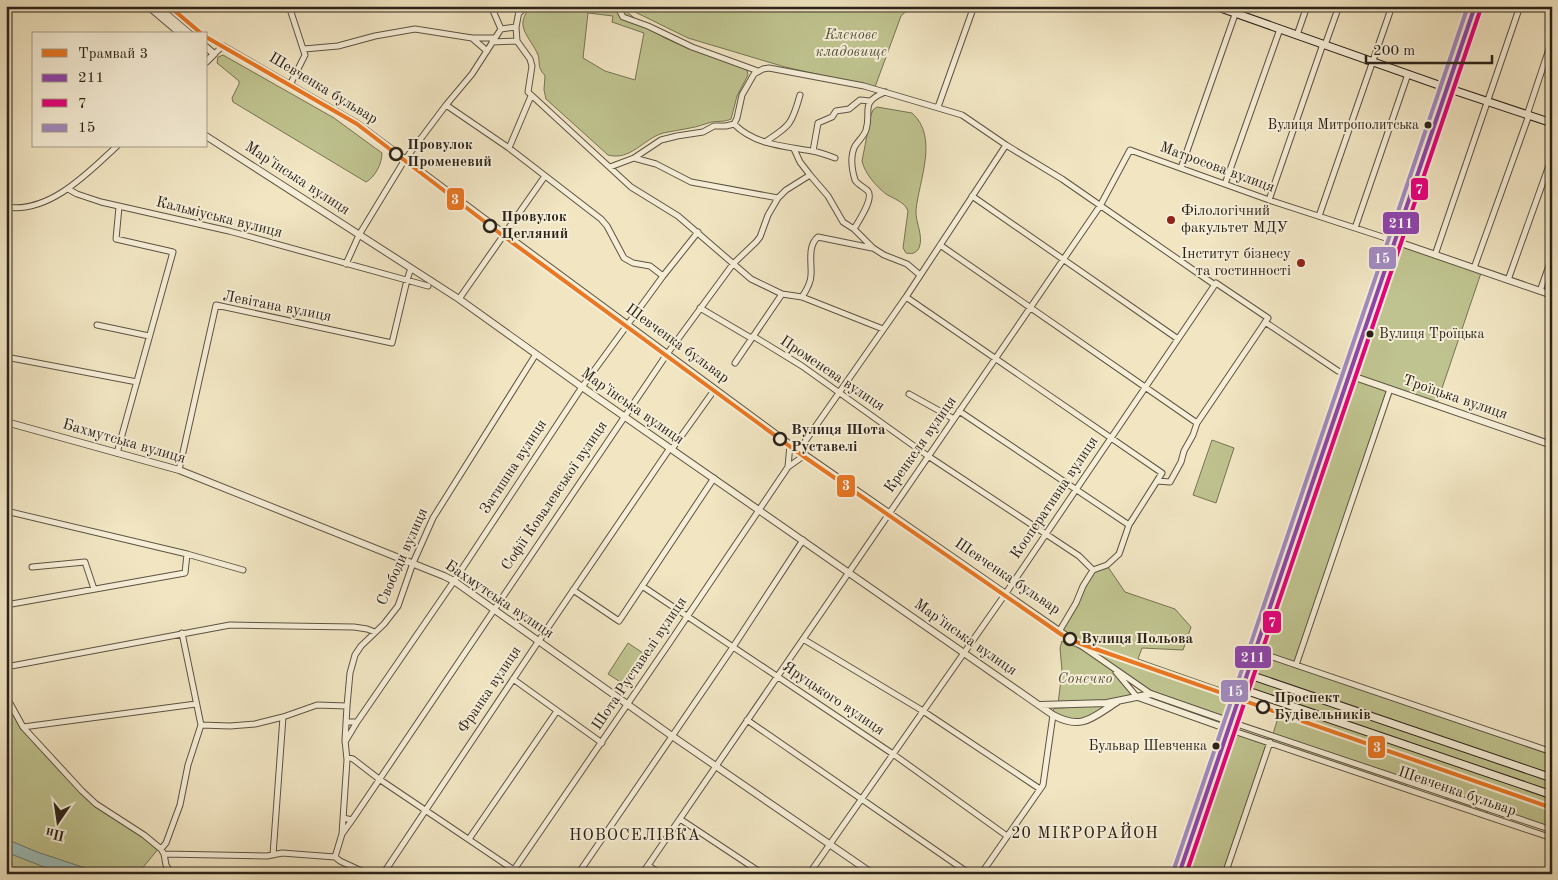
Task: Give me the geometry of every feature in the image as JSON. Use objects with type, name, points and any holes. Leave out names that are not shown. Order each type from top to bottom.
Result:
[{"type":"main road","points":[[1215,6],[1237,10],[1280,29],[1324,45],[1552,123]]},
{"type":"main road","points":[[1179,874],[1475,6]]},
{"type":"main road","points":[[1247,674],[1552,778]]},
{"type":"main road","name":"Шевченка бульвар","points":[[1242,689],[1552,795]]},
{"type":"street","points":[[148,6],[179,32]]},
{"type":"street","points":[[157,6],[188,32]]},
{"type":"street","points":[[289,6],[305,54],[291,83]]},
{"type":"street","points":[[491,6],[500,29]]},
{"type":"street","points":[[520,6],[516,27],[517,40],[530,58],[532,66],[528,88],[531,96],[631,186],[678,216],[752,279],[782,294],[802,297],[883,329]]},
{"type":"street","points":[[519,13],[528,6]]},
{"type":"street","points":[[617,6],[623,17],[648,26],[692,47],[758,71]]},
{"type":"street","points":[[938,107],[974,6]]},
{"type":"street","points":[[1297,35],[1307,6]]},
{"type":"street","points":[[1269,200],[1339,6]]},
{"type":"street","points":[[1319,216],[1392,6]]},
{"type":"street","points":[[1435,255],[1520,6]]},
{"type":"street","points":[[1181,168],[1237,10]]},
{"type":"street","points":[[500,29],[516,27]]},
{"type":"street","points":[[304,49],[338,46],[375,36],[415,29],[472,38],[517,40]]},
{"type":"street","points":[[346,264],[359,235],[405,159],[472,74],[500,29]]},
{"type":"street","points":[[1225,184],[1280,29]]},
{"type":"street","points":[[472,38],[487,51]]},
{"type":"street","points":[[1474,268],[1528,115],[1552,40]]},
{"type":"street","name":"Шевченка бульвар","points":[[209,57],[223,46],[226,47],[358,123],[504,234],[805,455],[1150,694],[1270,743],[1552,838]]},
{"type":"street","points":[[610,167],[634,158],[661,140],[703,132],[714,126],[734,124],[742,95],[754,74],[763,68],[775,68],[800,75],[864,86],[962,115],[1215,284],[1338,371],[1349,375]]},
{"type":"street","points":[[1355,228],[1408,74]]},
{"type":"street","points":[[854,229],[866,208],[870,196],[867,190],[854,180],[852,159],[855,147],[866,130],[870,101],[885,92]]},
{"type":"street","points":[[765,142],[786,128],[794,118],[800,95]]},
{"type":"street","points":[[509,148],[531,96]]},
{"type":"street","points":[[813,151],[817,126],[820,122],[832,117],[836,111],[852,108],[858,101],[870,101]]},
{"type":"street","points":[[446,105],[509,148],[601,219],[607,226],[624,258],[633,263],[650,266],[663,276]]},
{"type":"street","points":[[734,124],[748,136],[765,142],[813,151],[835,158]]},
{"type":"street","name":"Мар'їнська вулиця","points":[[208,137],[459,299],[1054,716]]},
{"type":"street","points":[[799,450],[906,297],[1006,145]]},
{"type":"street","points":[[6,208],[32,207],[68,189],[78,183],[115,148]]},
{"type":"street","points":[[794,148],[800,162],[823,189],[843,222],[854,229],[873,248],[884,255],[907,264],[920,275]]},
{"type":"street","name":"Матросова вулиця","points":[[1130,150],[1269,200],[1552,294]]},
{"type":"street","name":"Кренкеля вулиця","points":[[642,874],[1100,206],[1130,150]]},
{"type":"street","points":[[1508,280],[1552,157]]},
{"type":"street","points":[[634,158],[656,164],[691,182],[778,198]]},
{"type":"street","name":"Софії Ковалевської вулиця","points":[[335,857],[342,834],[667,354],[733,264],[760,237],[768,215],[778,198],[786,190],[810,175]]},
{"type":"street","points":[[459,299],[545,176]]},
{"type":"street","name":"Кальміуська вулиця","points":[[68,189],[91,199],[119,207],[229,231],[428,286]]},
{"type":"street","points":[[972,196],[1178,338]]},
{"type":"street","points":[[117,453],[173,252],[116,239],[119,207]]},
{"type":"street","name":"Затишна вулиця","points":[[345,742],[582,387],[663,276],[698,232]]},
{"type":"street","points":[[802,297],[807,290],[811,278],[810,259],[813,242],[818,237],[873,248]]},
{"type":"street","points":[[940,245],[1197,423]]},
{"type":"street","points":[[1540,291],[1552,257]]},
{"type":"street","name":"Левітана вулиця","points":[[179,470],[216,305],[392,343],[411,268]]},
{"type":"street","name":"Кооперативна вулиця","points":[[809,874],[1006,593],[1215,284]]},
{"type":"street","points":[[735,363],[782,294]]},
{"type":"street","points":[[906,297],[1162,473],[1129,525],[1119,554],[1107,566],[1093,570],[1060,630]]},
{"type":"street","name":"Променева вулиця","points":[[700,308],[802,366],[928,456],[1079,556],[1093,570]]},
{"type":"street","points":[[1157,481],[1170,482],[1181,462],[1184,451],[1194,435],[1197,423],[1266,320]]},
{"type":"street","points":[[98,326],[149,336]]},
{"type":"street","name":"Свободи вулиця","points":[[346,722],[350,673],[354,655],[398,606],[413,564],[433,518],[536,354]]},
{"type":"street","points":[[6,358],[137,382]]},
{"type":"street","name":"Троїцька вулиця","points":[[1349,375],[1552,445]]},
{"type":"street","name":"Франка вулиця","points":[[383,874],[538,641],[671,448],[715,389]]},
{"type":"street","points":[[1296,665],[1390,389]]},
{"type":"street","points":[[909,394],[954,419]]},
{"type":"street","points":[[959,411],[1129,525]]},
{"type":"street","name":"Бахмутська вулиця","points":[[6,422],[179,470],[436,572],[454,581],[672,736],[873,874]]},
{"type":"street","points":[[788,467],[790,444]]},
{"type":"street","points":[[788,467],[805,455]]},
{"type":"street","name":"Шота Руставелі вулиця","points":[[512,872],[688,617],[788,467]]},
{"type":"street","points":[[573,590],[619,621],[714,478]]},
{"type":"street","points":[[6,510],[186,554],[243,570]]},
{"type":"street","points":[[578,874],[734,647],[803,540]]},
{"type":"street","points":[[6,605],[185,572],[186,554]]},
{"type":"street","points":[[32,567],[85,562],[94,589]]},
{"type":"street","name":"Яруцького вулиця","points":[[642,586],[893,754],[1007,836]]},
{"type":"street","points":[[6,667],[230,625],[354,627],[365,628],[375,632]]},
{"type":"street","points":[[172,874],[166,865],[163,852],[180,805],[188,765],[201,725],[182,633]]},
{"type":"street","points":[[803,639],[923,711],[1040,789]]},
{"type":"street","points":[[1255,652],[1552,752]]},
{"type":"street","name":"Шевченка бульвар","points":[[1111,666],[1137,697],[1230,726],[1272,736],[1552,830]]},
{"type":"street","points":[[513,679],[602,743]]},
{"type":"street","points":[[1040,705],[1117,702],[1150,694]]},
{"type":"street","points":[[6,696],[23,727],[89,797],[144,835],[163,852],[335,857],[368,874]]},
{"type":"street","points":[[981,874],[1043,785],[1054,716],[1070,723],[1082,722],[1117,702]]},
{"type":"street","points":[[23,727],[196,704]]},
{"type":"street","points":[[201,725],[242,726],[283,717],[317,705],[347,706]]},
{"type":"street","points":[[468,839],[557,710]]},
{"type":"street","points":[[273,855],[283,717]]},
{"type":"street","points":[[747,720],[970,874]]},
{"type":"street","points":[[342,834],[347,757],[345,742],[346,722],[357,722]]},
{"type":"street","points":[[1225,874],[1272,736]]},
{"type":"street","points":[[347,757],[353,759],[379,779],[468,839],[512,872],[520,874]]},
{"type":"street","points":[[1488,816],[1490,809]]},
{"type":"street","points":[[343,818],[352,820]]},
{"type":"street","points":[[680,819],[763,874]]},
{"type":"street","points":[[648,865],[660,874]]},
{"type":"green space","points":[[532,6],[620,6],[644,26],[665,38],[747,70],[748,75],[737,96],[731,119],[663,133],[623,155],[608,155],[546,99],[544,90],[545,76],[540,68],[538,55],[524,31],[523,19]],"holes":[[[588,13],[613,16],[612,22],[644,33],[635,80],[605,71],[583,58]]]},
{"type":"green space","name":"Кленове кладовище","points":[[629,6],[912,6],[901,16],[875,87],[785,67],[688,38],[633,11]]},
{"type":"green space","points":[[223,55],[334,118],[382,153],[381,161],[375,174],[366,182],[233,102],[232,98],[239,81],[217,63],[218,57]]},
{"type":"green space","points":[[877,107],[912,113],[920,123],[924,134],[926,146],[925,159],[916,210],[920,243],[918,250],[913,253],[906,253],[903,248],[907,208],[886,194],[875,183],[868,175],[862,161],[871,115]]},
{"type":"green space","points":[[1397,244],[1481,273],[1437,403],[1352,374]]},
{"type":"green space","points":[[1351,379],[1387,391],[1295,662],[1258,650]]},
{"type":"green space","points":[[1212,440],[1234,448],[1216,503],[1193,495]]},
{"type":"green space","points":[[1108,567],[1125,592],[1175,609],[1191,627],[1183,650],[1142,648],[1138,659],[1238,694],[1229,719],[1152,692],[1063,630],[1094,571]]},
{"type":"green space","name":"Сонечко","points":[[1062,641],[1090,653],[1110,667],[1134,696],[1116,700],[1058,704],[1062,671],[1060,648]]},
{"type":"green space","points":[[628,643],[649,657],[628,687],[608,674]]},
{"type":"green space","points":[[1256,654],[1552,755],[1552,776],[1250,672]]},
{"type":"green space","points":[[1249,676],[1552,781],[1552,793],[1245,687]]},
{"type":"green space","points":[[6,696],[17,718],[82,791],[159,848],[140,871],[145,874],[103,874],[37,852],[6,839]]},
{"type":"green space","points":[[1107,705],[1081,719],[1053,713],[1055,708]]},
{"type":"green space","points":[[1282,705],[1552,798],[1552,828],[1273,734]]},
{"type":"green space","points":[[1230,732],[1267,745],[1223,874],[1181,874]]},
{"type":"green space","points":[[1273,738],[1407,784],[1406,787],[1271,742]]},
{"type":"green space","points":[[1447,797],[1488,810],[1487,814],[1445,801]]},
{"type":"green space","points":[[6,852],[62,874],[6,874]]},
{"type":"water","points":[[6,839],[37,852],[103,874],[62,874],[6,852]]},
{"type":"tram line","name":"3","points":[[169,6],[200,32]]},
{"type":"tram line","name":"3","points":[[208,38],[357,124],[502,235],[803,456],[1062,635],[1081,644],[1552,808]]},
{"type":"transit line","name":"15","points":[[1173,872],[1468,6]]},
{"type":"transit line","name":"211","points":[[1179,874],[1475,6]]},
{"type":"transit line","name":"7","points":[[1186,874],[1481,8]]},
{"type":"place","name":"Вулиця Митрополитська","points":[[1428,125]]},
{"type":"place","name":"Провулок Променевий","points":[[396,154]]},
{"type":"place","name":"Філологічний факультет МДУ","points":[[1171,220]]},
{"type":"place","name":"Провулок Цегляний","points":[[490,226]]},
{"type":"place","name":"Інститут бізнесу та гостинності","points":[[1301,263]]},
{"type":"place","name":"Вулиця Троїцька","points":[[1370,334]]},
{"type":"place","name":"Вулиця Шота Руставелі","points":[[780,439]]},
{"type":"place","name":"Вулиця Польова","points":[[1070,639]]},
{"type":"place","name":"Проспект Будівельників","points":[[1263,707]]},
{"type":"place","name":"Бульвар Шевченка","points":[[1216,746]]},
{"type":"district","name":"20 МІКРОРАЙОН","points":[[1085,834]]},
{"type":"district","name":"НОВОСЕЛІВКА","points":[[635,836]]}]
